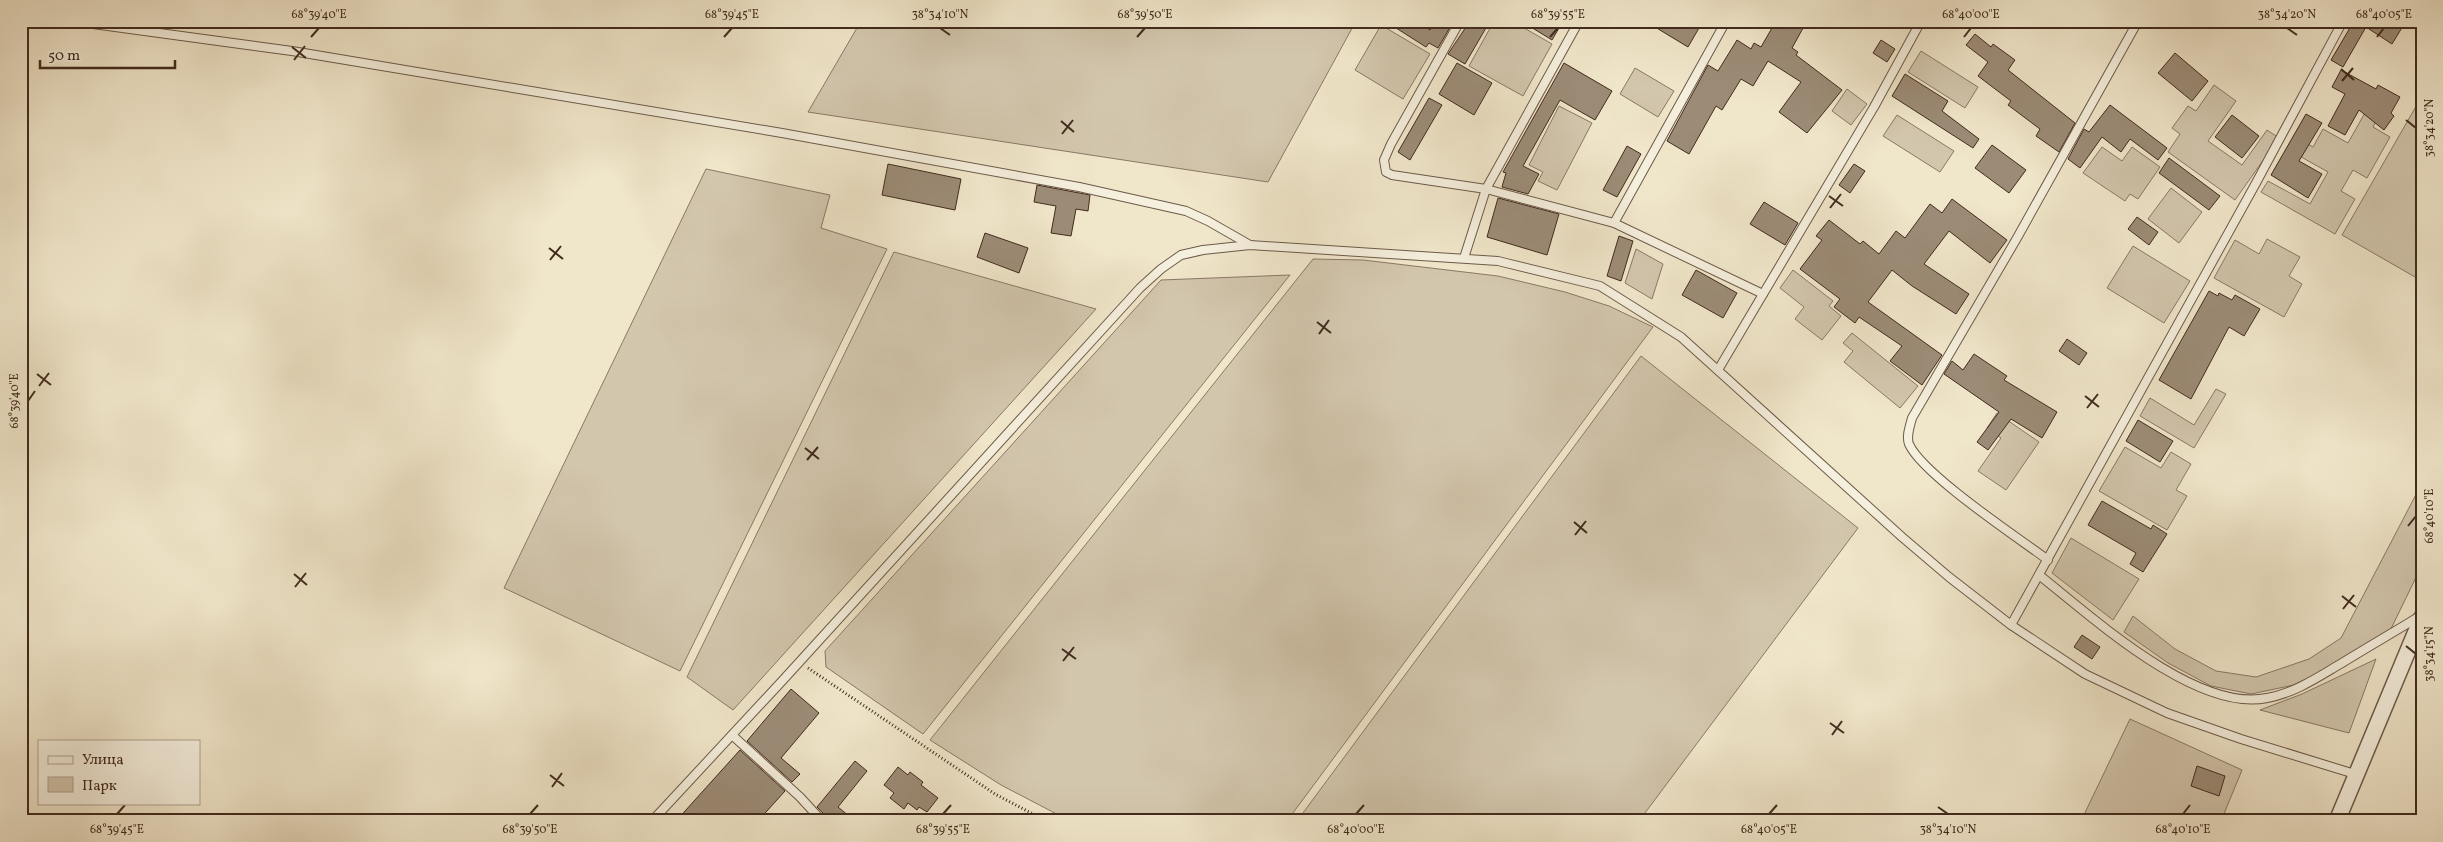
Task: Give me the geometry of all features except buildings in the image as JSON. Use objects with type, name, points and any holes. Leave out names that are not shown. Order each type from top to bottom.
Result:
[{"type":"street","points":[[2337,821],[2358,775],[2422,616]]},
{"type":"lane","points":[[71,21],[302,53],[782,133],[1079,187],[1186,211],[1250,245]]},
{"type":"lane","points":[[1460,21],[1391,144],[1384,160],[1386,172],[1392,175],[1486,189],[1614,223],[1763,294]]},
{"type":"lane","points":[[1464,258],[1486,189],[1579,21]]},
{"type":"lane","points":[[1614,223],[1726,21]]},
{"type":"lane","points":[[1718,370],[1874,107],[1921,21]]},
{"type":"lane","points":[[2048,560],[1949,486],[1916,455],[1908,442],[1908,431],[1912,418],[2017,238],[2138,21]]},
{"type":"lane","points":[[2011,625],[2343,21]]},
{"type":"lane","points":[[652,821],[799,663],[1140,288],[1161,269],[1182,256],[1203,250],[1250,245],[1498,261],[1600,286],[1681,337],[1902,537],[2011,625],[2085,674],[2167,714],[2358,775]]},
{"type":"lane","points":[[2039,575],[2134,651],[2148,660],[2196,685],[2240,698],[2267,698],[2298,689],[2422,616]]},
{"type":"lane","points":[[732,735],[800,797],[822,821]]},
{"type":"path","points":[[799,663],[987,789],[1046,821]]},
{"type":"green space","points":[[861,21],[1356,21],[1268,182],[808,112]]},
{"type":"green space","points":[[1494,21],[1512,21],[1552,44],[1523,96],[1469,66]]},
{"type":"green space","points":[[1381,25],[1430,54],[1403,99],[1355,70]]},
{"type":"green space","points":[[1921,51],[1978,87],[1965,108],[1908,72]]},
{"type":"green space","points":[[1635,68],[1674,91],[1658,117],[1620,94]]},
{"type":"green space","points":[[2214,85],[2236,101],[2208,141],[2242,165],[2267,130],[2279,138],[2235,200],[2168,152],[2180,134],[2172,128],[2188,106],[2196,111]]},
{"type":"green space","points":[[1847,89],[1867,104],[1851,125],[1832,111]]},
{"type":"green space","points":[[2422,96],[2422,281],[2342,235]]},
{"type":"green space","points":[[2370,104],[2382,111],[2373,127],[2390,137],[2367,178],[2353,170],[2341,191],[2355,199],[2335,234],[2261,192],[2268,181],[2310,204],[2328,172],[2287,149],[2294,136],[2313,147],[2323,129],[2348,143]]},
{"type":"green space","points":[[1559,106],[1592,123],[1557,190],[1538,181],[1543,172],[1529,165]]},
{"type":"green space","points":[[1897,115],[1954,151],[1940,172],[1883,136]]},
{"type":"green space","points":[[2102,147],[2122,161],[2132,147],[2160,167],[2138,199],[2130,194],[2125,201],[2083,173]]},
{"type":"green space","points":[[706,169],[830,195],[821,228],[887,249],[680,671],[504,588]]},
{"type":"green space","points":[[2171,188],[2202,212],[2179,243],[2148,219]]},
{"type":"green space","points":[[2267,239],[2300,257],[2289,276],[2302,284],[2284,317],[2214,278],[2235,240],[2259,254]]},
{"type":"green space","points":[[2133,246],[2190,281],[2164,323],[2107,288]]},
{"type":"green space","points":[[1636,249],[1663,264],[1652,299],[1625,283]]},
{"type":"green space","points":[[894,252],[1096,309],[733,710],[687,677]]},
{"type":"green space","points":[[1313,259],[1363,260],[1498,276],[1565,292],[1609,306],[1653,327],[1287,821],[1070,821],[1001,785],[930,740]]},
{"type":"green space","points":[[1793,270],[1833,301],[1829,306],[1841,316],[1822,340],[1795,319],[1804,307],[1780,288]]},
{"type":"green space","points":[[1290,275],[923,734],[826,667],[825,651],[1161,280]]},
{"type":"green space","points":[[1852,333],[1918,386],[1900,408],[1844,362],[1853,351],[1843,343]]},
{"type":"green space","points":[[1641,356],[1858,528],[1639,821],[1297,821]]},
{"type":"green space","points":[[2216,389],[2226,394],[2194,448],[2140,416],[2150,398],[2194,425]]},
{"type":"green space","points":[[1997,413],[2039,442],[2006,490],[1978,471],[2001,438],[1987,428]]},
{"type":"green space","points":[[2125,447],[2161,468],[2171,452],[2191,464],[2176,490],[2187,496],[2167,530],[2099,491]]},
{"type":"green space","points":[[2422,483],[2422,565],[2387,637],[2294,685],[2251,694],[2211,686],[2168,663],[2124,632],[2133,616],[2175,649],[2216,671],[2256,677],[2309,659],[2341,638]]},
{"type":"green space","points":[[2071,538],[2139,579],[2113,620],[2052,573]]},
{"type":"green space","points":[[2376,659],[2349,733],[2260,710],[2302,694]]},
{"type":"green space","points":[[2130,719],[2242,770],[2221,821],[2081,821]]}]
